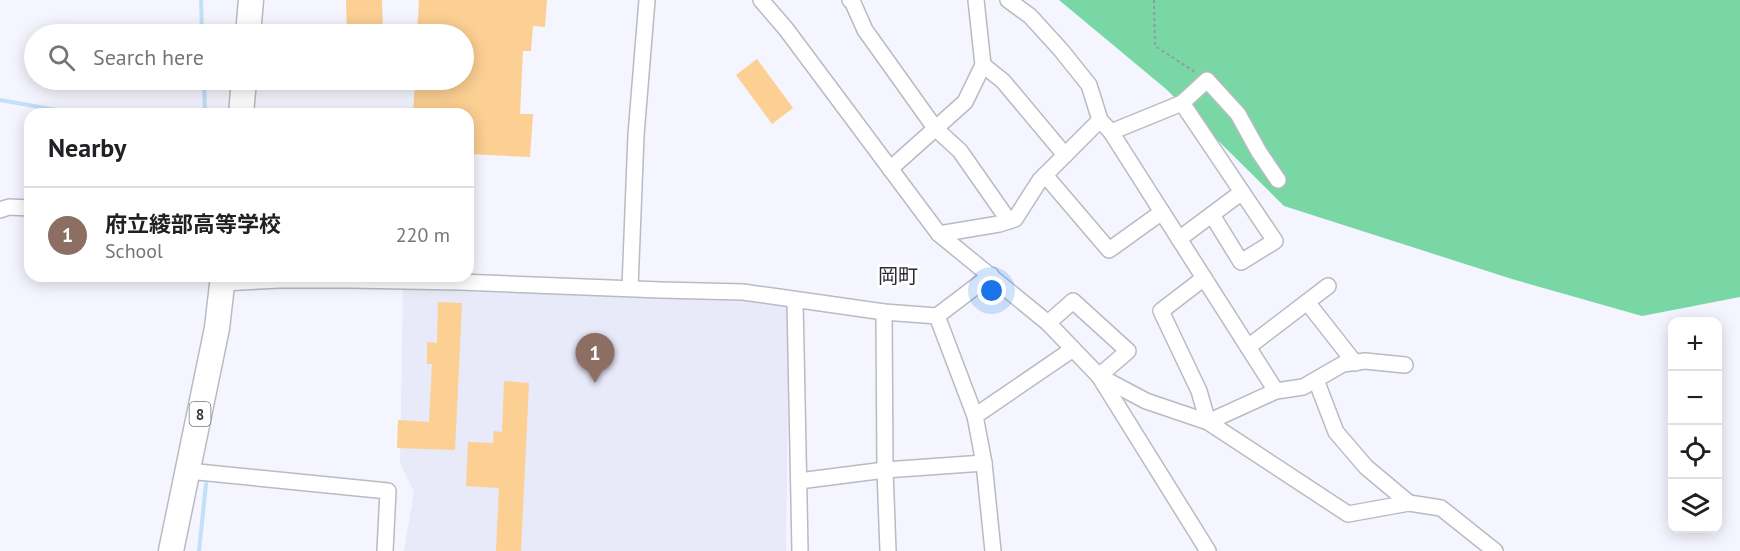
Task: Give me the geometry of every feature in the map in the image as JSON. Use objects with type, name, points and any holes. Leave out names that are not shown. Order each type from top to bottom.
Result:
[{"type":"main road","points":[[249,24],[251,0]]},
{"type":"main road","points":[[242,108],[243,90]]},
{"type":"main road","name":"8","points":[[171,551],[217,328],[222,282]]},
{"type":"street","points":[[630,288],[636,135],[647,0]]},
{"type":"street","points":[[761,0],[786,29],[939,234],[1048,323],[1099,376],[1208,551]]},
{"type":"street","points":[[850,0],[865,30],[935,128],[960,151],[1009,221]]},
{"type":"street","points":[[890,168],[965,102],[983,65],[976,0]]},
{"type":"street","points":[[1008,0],[1030,16],[1089,85],[1100,120],[1112,132],[1276,392]]},
{"type":"street","points":[[983,65],[1003,81],[1065,155]]},
{"type":"street","points":[[1112,132],[1182,103],[1208,80],[1238,114],[1278,180]]},
{"type":"street","points":[[1182,103],[1275,241],[1241,262],[1212,215]]},
{"type":"street","points":[[939,234],[1015,219],[1040,180],[1100,120]]},
{"type":"street","points":[[1045,175],[1109,250],[1162,212]]},
{"type":"street","points":[[1179,239],[1242,192]]},
{"type":"street","points":[[0,210],[9,207],[24,208]]},
{"type":"street","points":[[460,282],[661,291],[743,292],[884,312],[937,316],[991,275]]},
{"type":"street","points":[[1204,278],[1161,311],[1199,391],[1208,422]]},
{"type":"street","points":[[1248,347],[1328,286]]},
{"type":"street","points":[[795,300],[800,551]]},
{"type":"street","points":[[1048,323],[1073,301],[1128,351],[1099,376]]},
{"type":"street","points":[[1307,302],[1355,363]]},
{"type":"street","points":[[884,312],[888,551]]},
{"type":"street","points":[[937,316],[975,416],[984,463],[993,551]]},
{"type":"street","points":[[975,416],[1073,349]]},
{"type":"street","points":[[1208,422],[1276,392],[1303,387],[1343,364],[1365,361],[1405,365]]},
{"type":"street","points":[[1099,376],[1146,401],[1208,422],[1348,514],[1409,503],[1441,508],[1495,551]]},
{"type":"street","points":[[1316,380],[1336,432],[1366,467],[1409,503]]},
{"type":"street","points":[[799,481],[885,470],[984,463]]},
{"type":"street","points":[[188,471],[388,491],[385,551]]},
{"type":"path","points":[[1154,0],[1155,46],[1208,80]]},
{"type":"shaded area","points":[[403,289],[789,303],[786,551],[404,551],[414,492],[400,463]]},
{"type":"green space","points":[[1059,0],[1740,0],[1740,297],[1642,316],[1512,279],[1284,206],[1166,89]]},
{"type":"building","points":[[346,0],[382,0],[383,24],[347,24]]},
{"type":"building","points":[[419,0],[547,0],[545,27],[533,26],[531,51],[523,51],[520,114],[533,114],[530,157],[474,154],[474,108],[413,108],[414,90],[474,90],[474,24],[418,24]]},
{"type":"building","points":[[757,59],[793,108],[772,124],[736,75]]},
{"type":"building","points":[[438,302],[462,303],[455,450],[397,448],[398,420],[429,422],[432,364],[427,364],[427,342],[437,343]]},
{"type":"building","points":[[504,381],[529,383],[521,551],[496,551],[499,488],[466,486],[468,442],[493,443],[494,431],[502,432]]},
{"type":"waterway","points":[[201,0],[202,24]]},
{"type":"waterway","points":[[204,90],[205,108]]},
{"type":"waterway","points":[[0,100],[45,108]]},
{"type":"waterway","points":[[199,551],[206,484]]},
{"type":"place","name":"府立綾部高等学校","points":[[595,383]]},
{"type":"district","name":"岡町","points":[[898,276]]}]
